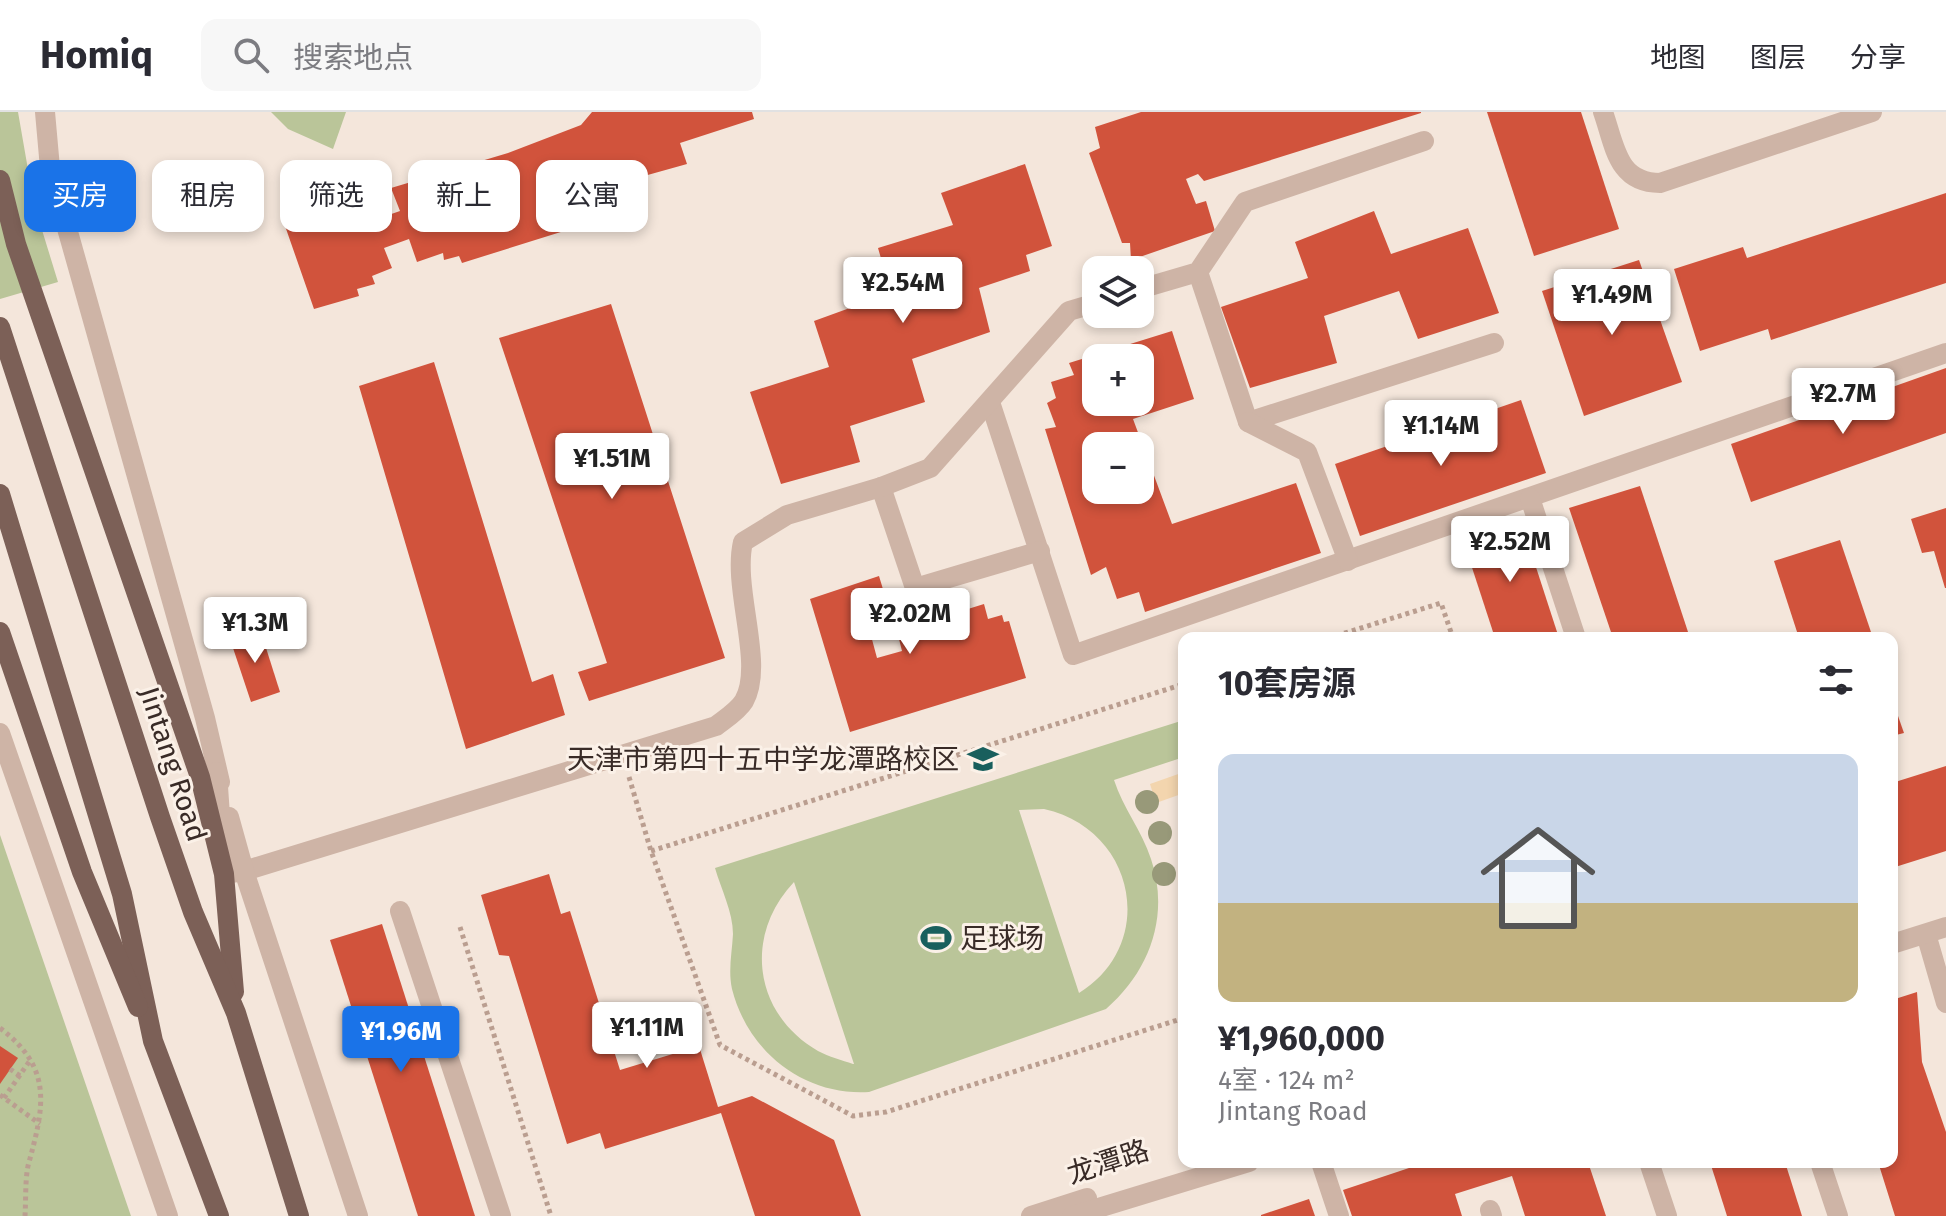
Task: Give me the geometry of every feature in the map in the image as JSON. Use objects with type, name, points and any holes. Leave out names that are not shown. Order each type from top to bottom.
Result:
[{"type":"main road","points":[[0,180],[16,244],[234,873],[236,1013]]},
{"type":"main road","name":"Jintang Road","points":[[0,327],[160,817],[193,912],[236,1013],[299,1216]]},
{"type":"main road","points":[[0,494],[122,894],[153,1041]]},
{"type":"main road","points":[[0,632],[45,771],[108,941],[153,1041],[219,1216]]},
{"type":"street","points":[[45,112],[50,168],[205,718],[234,873],[358,1216]]},
{"type":"street","points":[[1603,112],[1619,159],[1629,175],[1643,183],[1660,183],[1872,112]]},
{"type":"street","points":[[1154,285],[1198,272],[1245,202],[1424,141]]},
{"type":"street","points":[[1198,272],[1248,422],[1307,452],[1348,561]]},
{"type":"street","points":[[234,873],[716,726],[743,703],[752,680],[738,564],[743,542],[787,515],[881,487],[930,468],[1069,311],[1082,307]]},
{"type":"street","points":[[1248,422],[1494,343]]},
{"type":"street","points":[[990,402],[1073,655],[1946,353]]},
{"type":"street","points":[[881,487],[915,588],[1040,551]]},
{"type":"street","points":[[1530,498],[1574,632]]},
{"type":"street","points":[[0,733],[168,1216]]},
{"type":"street","points":[[400,911],[501,1216]]},
{"type":"street","points":[[1898,955],[1934,940],[1946,927]]},
{"type":"street","points":[[1898,943],[1934,940]]},
{"type":"street","points":[[1934,940],[1946,1003]]},
{"type":"street","name":"龙潭路","points":[[1031,1216],[1182,1168]]},
{"type":"street","name":"龙潭路","points":[[1072,1216],[1229,1168]]},
{"type":"street","points":[[1323,1168],[1339,1216]]},
{"type":"street","points":[[1651,1168],[1667,1216]]},
{"type":"street","points":[[1822,1168],[1838,1216]]},
{"type":"path","points":[[1348,632],[1441,603],[1451,632]]},
{"type":"path","points":[[651,851],[1178,686]]},
{"type":"path","points":[[623,755],[651,851],[720,1045],[853,1116],[886,1112],[1178,1020]]},
{"type":"path","points":[[460,927],[551,1216]]},
{"type":"path","points":[[0,1028],[20,1043],[32,1058],[43,1097],[40,1124],[28,1168],[25,1216]]},
{"type":"path","points":[[32,1058],[2,1097],[40,1124]]},
{"type":"path","points":[[10,1069],[20,1076]]},
{"type":"green space","points":[[0,112],[18,112],[26,160],[24,232],[43,232],[58,282],[0,299]]},
{"type":"green space","points":[[271,112],[346,112],[333,149],[288,129]]},
{"type":"green space","points":[[1178,722],[1178,759],[1114,780],[1151,859],[1158,901],[1157,921],[1145,960],[1106,1009],[869,1092],[822,1086],[782,1066],[751,1032],[740,1012],[732,989],[733,934],[729,909],[715,868]],"holes":[[[1044,809],[1075,821],[1099,839],[1116,863],[1126,890],[1127,918],[1120,946],[1104,972],[1079,993],[1019,810]],[[794,882],[854,1064],[818,1051],[797,1035],[780,1017],[769,996],[763,973],[762,949],[767,926],[778,903]]]},
{"type":"green space","points":[[0,835],[131,1216],[0,1216]]},
{"type":"sand","points":[[1178,774],[1178,795],[1156,803],[1150,784]]},
{"type":"building","points":[[592,112],[752,112],[754,119],[680,143],[687,164],[648,175],[648,160],[536,160],[536,232],[561,232],[462,263],[459,256],[444,260],[443,253],[417,262],[409,239],[384,248],[392,268],[372,276],[375,284],[357,289],[359,296],[314,309],[287,232],[392,232],[392,214],[400,211],[392,188],[408,183],[408,232],[520,232],[520,160],[485,160],[581,125]]},
{"type":"building","points":[[1141,112],[1421,112],[1204,181],[1198,174],[1186,179],[1196,204],[1206,201],[1215,231],[1143,256],[1131,256],[1130,243],[1122,243],[1089,153],[1100,148],[1095,127]]},
{"type":"building","points":[[1487,112],[1581,112],[1619,229],[1534,256]]},
{"type":"building","points":[[1025,164],[1052,246],[1026,255],[1030,271],[979,288],[990,332],[912,359],[925,402],[850,426],[860,462],[781,484],[750,392],[829,367],[814,321],[891,293],[878,248],[953,225],[941,193]]},
{"type":"building","points":[[1946,193],[1946,283],[1771,340],[1768,329],[1700,351],[1674,269],[1743,247],[1747,258]]},
{"type":"building","points":[[1374,211],[1391,254],[1468,228],[1499,313],[1418,339],[1399,291],[1324,316],[1337,363],[1250,388],[1221,307],[1308,278],[1295,242]]},
{"type":"building","points":[[1639,260],[1682,382],[1584,416],[1542,291]]},
{"type":"building","points":[[611,304],[725,658],[589,701],[578,672],[607,663],[499,338]]},
{"type":"building","points":[[1172,331],[1194,399],[1154,412],[1154,344],[1130,344]]},
{"type":"building","points":[[1082,359],[1082,416],[1142,416],[1133,419],[1138,432],[1082,432],[1082,504],[1154,504],[1154,476],[1172,524],[1296,483],[1321,553],[1145,612],[1139,592],[1117,599],[1106,567],[1091,575],[1045,429],[1056,427],[1047,403],[1056,398],[1051,382],[1074,375],[1069,363]]},
{"type":"building","points":[[434,362],[532,682],[553,674],[565,715],[466,749],[359,386]]},
{"type":"building","points":[[1946,368],[1946,433],[1751,502],[1731,444]]},
{"type":"building","points":[[1521,400],[1546,473],[1360,536],[1335,464]]},
{"type":"building","points":[[1640,486],[1688,632],[1611,632],[1569,508]]},
{"type":"building","points":[[1946,508],[1945,588],[1934,551],[1922,553],[1911,519]]},
{"type":"building","points":[[1521,521],[1557,632],[1493,632],[1463,540]]},
{"type":"building","points":[[1840,540],[1871,632],[1797,632],[1774,561]]},
{"type":"building","points":[[879,576],[889,609],[877,613],[882,628],[870,632],[877,658],[902,651],[897,631],[984,604],[988,619],[1002,615],[1004,622],[1009,621],[1026,678],[850,732],[810,599]]},
{"type":"building","points":[[260,629],[280,692],[251,702],[230,639]]},
{"type":"building","points":[[1898,716],[1904,733],[1898,734]]},
{"type":"building","points":[[1946,766],[1946,851],[1898,866],[1898,781]]},
{"type":"building","points":[[549,874],[561,914],[570,911],[620,1070],[699,1046],[718,1107],[752,1096],[834,1140],[861,1216],[755,1216],[721,1113],[605,1149],[600,1133],[567,1144],[509,956],[499,955],[481,895]]},
{"type":"building","points":[[382,924],[475,1216],[418,1216],[330,940]]},
{"type":"building","points":[[1917,992],[1922,1062],[1946,1132],[1946,1216],[1895,1216],[1880,1168],[1898,1168],[1898,998]]},
{"type":"building","points":[[0,1046],[18,1058],[0,1084]]},
{"type":"building","points":[[1409,1168],[1590,1168],[1606,1216],[1525,1216],[1512,1176],[1455,1194],[1462,1216],[1352,1216],[1343,1190]]},
{"type":"building","points":[[1712,1168],[1787,1168],[1802,1216],[1727,1216]]},
{"type":"building","points":[[1309,1199],[1315,1216],[1261,1216],[1261,1215]]},
{"type":"place","name":"天津市第四十五中学龙潭路校区","points":[[983,759]]},
{"type":"place","name":"足球场","points":[[936,938]]}]
